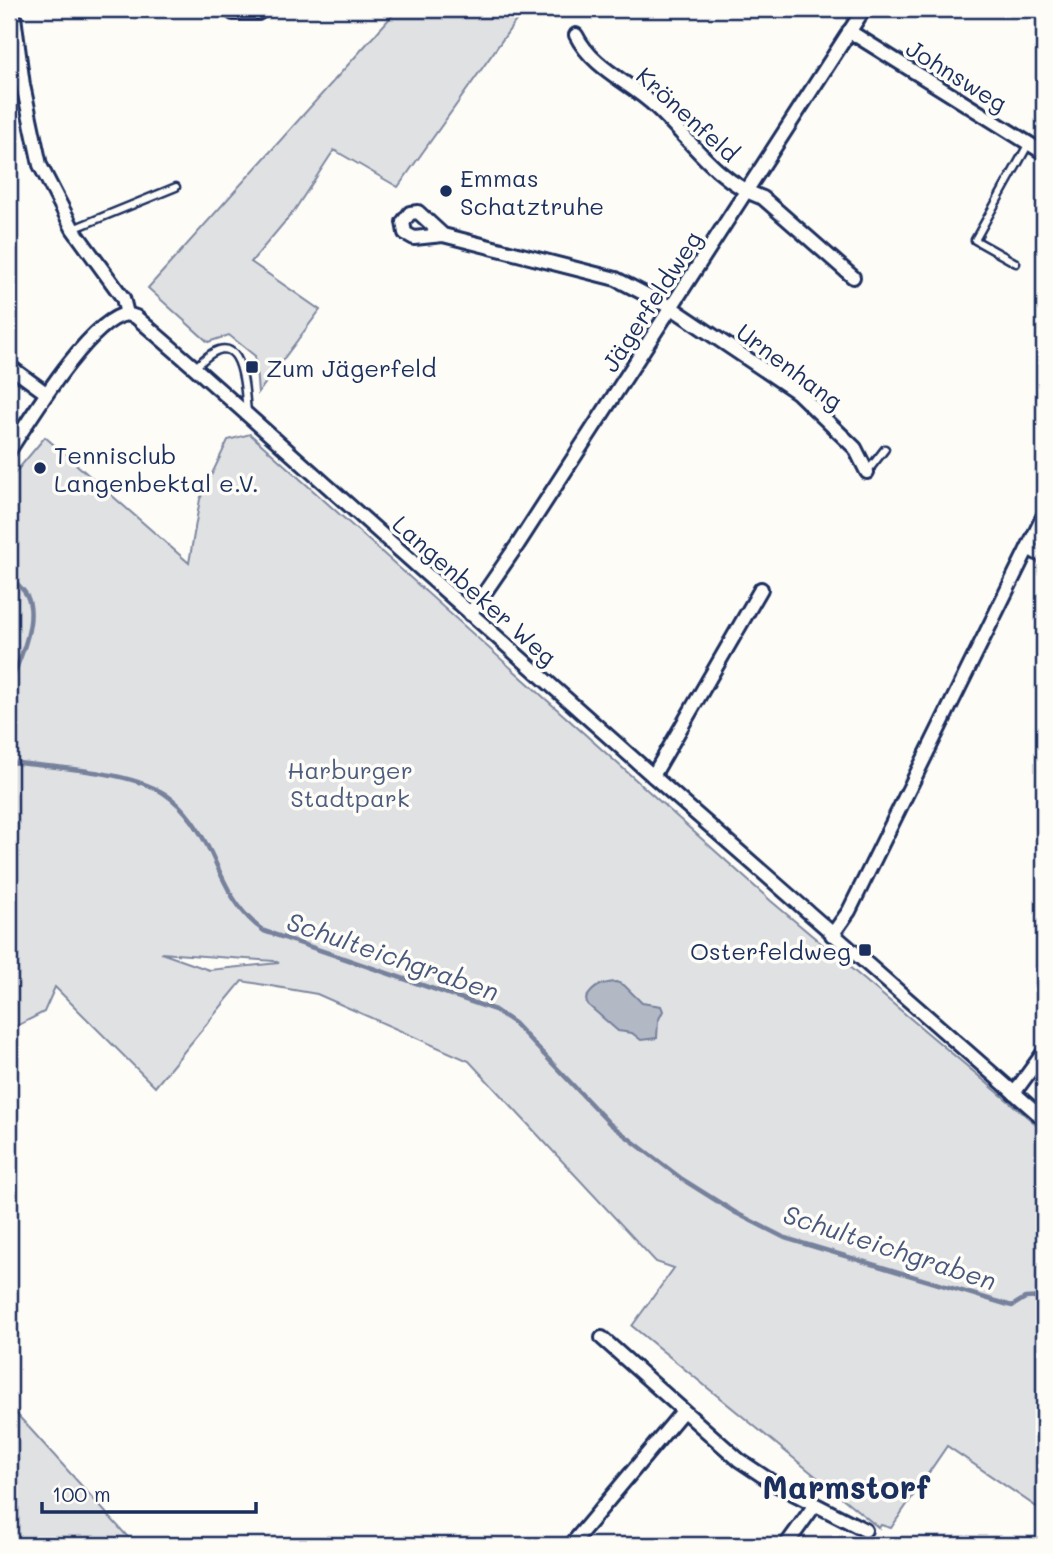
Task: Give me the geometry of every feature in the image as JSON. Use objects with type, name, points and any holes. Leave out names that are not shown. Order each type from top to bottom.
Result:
[{"type":"street","name":"Langenbeker Weg","points":[[13,9],[23,85],[40,165],[73,229],[123,298],[127,314],[136,317],[248,414],[832,935],[1044,1119]]},
{"type":"street","points":[[229,9],[233,12],[258,13],[264,9]]},
{"type":"street","name":"Jägerfeldweg","points":[[470,614],[672,308],[864,9]]},
{"type":"street","name":"Johnsweg","points":[[849,31],[1044,153]]},
{"type":"street","name":"Krönenfeld","points":[[576,36],[584,51],[654,105],[724,177],[745,192],[763,198],[853,277]]},
{"type":"street","points":[[443,236],[615,279],[672,308]]},
{"type":"street","name":"Urnenhang","points":[[672,308],[797,392],[855,448],[867,472]]},
{"type":"street","points":[[9,450],[46,393],[99,328],[109,320],[127,314]]},
{"type":"street","points":[[9,366],[46,393]]},
{"type":"street","points":[[832,935],[849,911],[1044,515]]},
{"type":"street","points":[[1028,548],[1044,557]]},
{"type":"street","points":[[653,776],[761,589]]},
{"type":"street","points":[[1014,1093],[1044,1052]]},
{"type":"street","points":[[601,1338],[739,1460],[814,1506],[865,1530]]},
{"type":"street","points":[[570,1544],[683,1411]]},
{"type":"street","points":[[786,1545],[814,1506]]},
{"type":"lane","points":[[1016,263],[975,240],[1028,145]]},
{"type":"lane","points":[[73,229],[176,187]]},
{"type":"lane","points":[[195,368],[216,349],[225,349],[236,355],[243,367],[248,414]]},
{"type":"lane","points":[[867,472],[885,449]]},
{"type":"green space","points":[[398,9],[513,9],[520,15],[398,187],[334,150],[294,211],[251,262],[320,310],[258,393],[255,356],[229,335],[208,342],[148,288]]},
{"type":"green space","name":"Harburger Stadtpark","points":[[250,434],[771,901],[1044,1131],[1044,1512],[947,1446],[891,1528],[881,1525],[879,1528],[632,1326],[674,1268],[656,1262],[469,1061],[317,994],[242,981],[155,1087],[55,987],[44,1012],[9,1030],[9,480],[45,437],[189,563],[200,499],[228,440]],"holes":[[[161,953],[279,963],[209,970]]]},
{"type":"green space","points":[[9,1406],[24,1422],[135,1545],[9,1545]]},
{"type":"shaded area","points":[[616,982],[624,985],[642,1003],[661,1006],[663,1011],[658,1021],[657,1038],[641,1040],[632,1033],[618,1031],[587,1004],[586,999],[595,988]]},
{"type":"waterway","points":[[9,576],[27,596],[31,617],[26,642],[9,686]]},
{"type":"waterway","name":"Schulteichgraben","points":[[9,762],[112,775],[150,786],[165,794],[180,806],[192,821],[239,906],[264,931],[495,1010],[514,1023],[610,1124],[682,1179],[736,1213],[785,1238],[1012,1306],[1025,1298],[1044,1297]]},
{"type":"place","name":"Emmas Schatztruhe","points":[[446,191]]},
{"type":"place","name":"Zum Jägerfeld","points":[[252,367]]},
{"type":"place","name":"Tennisclub Langenbektal e.V.","points":[[40,468]]},
{"type":"place","name":"Osterfeldweg","points":[[865,950]]},
{"type":"district","name":"Marmstorf","points":[[846,1486]]}]
